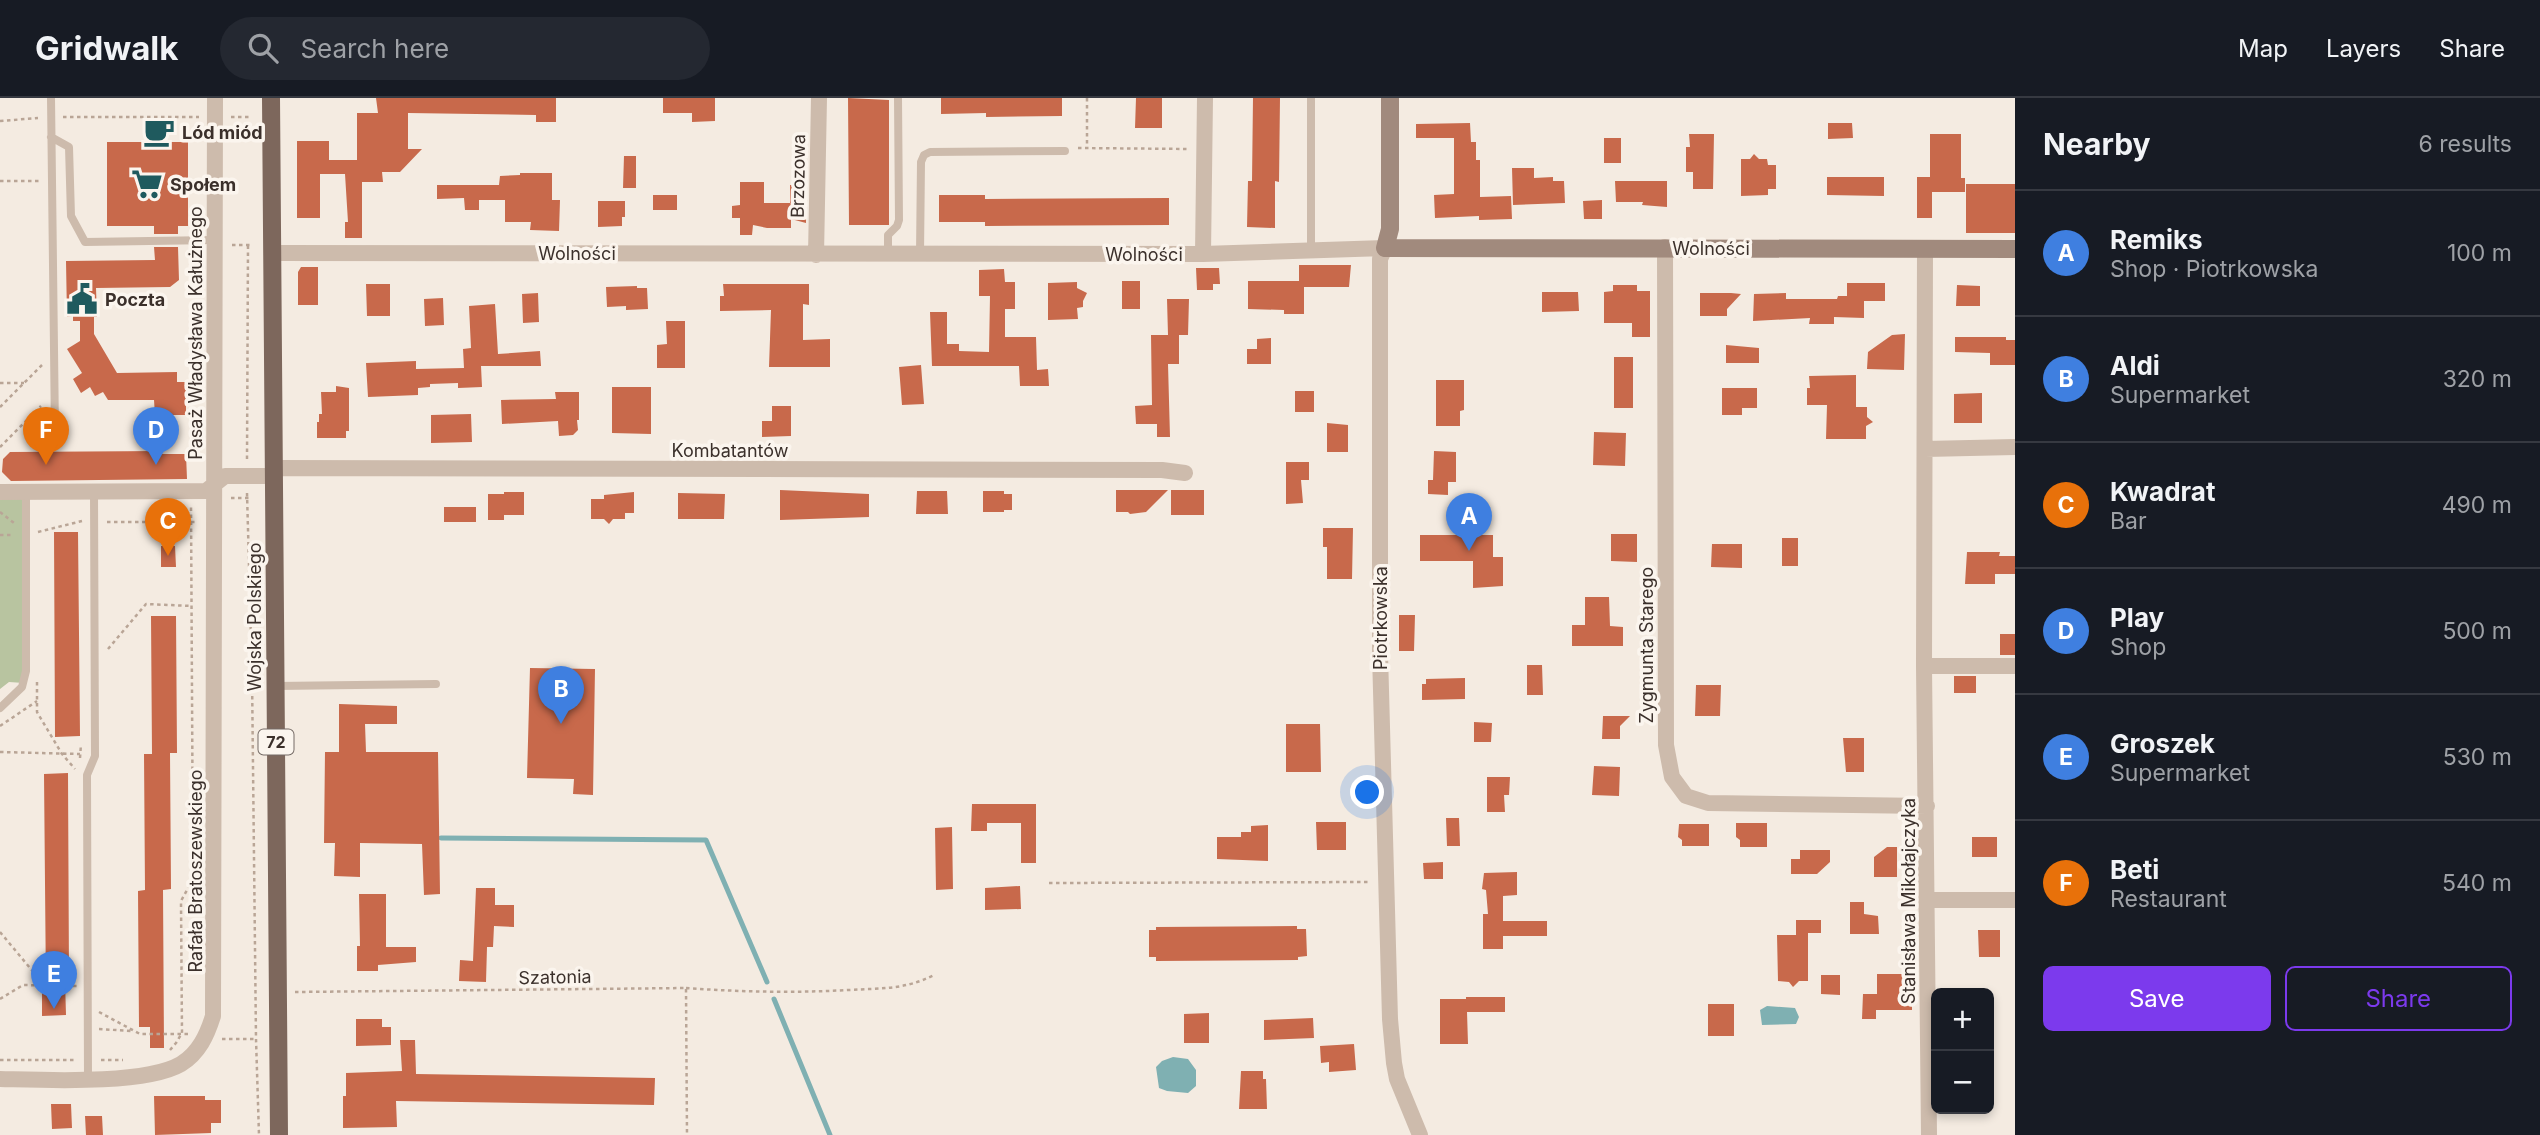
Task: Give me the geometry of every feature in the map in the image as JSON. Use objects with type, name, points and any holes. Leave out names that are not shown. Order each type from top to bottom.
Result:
[{"type":"main road","name":"Wojska Polskiego","points":[[271,98],[279,1135]]},
{"type":"street","name":"Pasaż Władysława Kałużnego","points":[[215,98],[215,491]]},
{"type":"street","name":"Brzozowa","points":[[816,255],[819,98]]},
{"type":"street","points":[[1203,254],[1205,98]]},
{"type":"street","name":"Piotrkowska","points":[[1390,98],[1391,229],[1380,259],[1380,613],[1386,881],[1394,1062],[1420,1135]]},
{"type":"street","name":"Zygmunta Starego","points":[[1665,247],[1666,745],[1672,777],[1686,796],[1708,803],[1927,806]]},
{"type":"street","name":"Wolności","points":[[272,253],[816,255],[1203,254],[1385,248],[2015,249]]},
{"type":"street","name":"Stanisława Mikołajczyka","points":[[1925,248],[1924,666],[1929,1135]]},
{"type":"street","points":[[1925,449],[2015,447]]},
{"type":"street","name":"Kombatantów","points":[[0,492],[215,491],[225,476],[274,472],[1162,470],[1185,473]]},
{"type":"street","name":"Rafała Bratoszewskiego","points":[[207,1035],[213,1016],[214,998],[215,491]]},
{"type":"street","points":[[1924,666],[2015,666]]},
{"type":"street","points":[[1927,900],[2015,900]]},
{"type":"street","points":[[0,1079],[136,1077],[161,1072],[181,1063],[196,1051],[207,1035]]},
{"type":"lane","points":[[51,98],[55,432]]},
{"type":"lane","points":[[888,254],[888,235],[899,220],[898,98]]},
{"type":"lane","points":[[1311,98],[1311,252]]},
{"type":"lane","points":[[51,136],[69,147],[71,216],[85,242],[213,243]]},
{"type":"lane","points":[[920,254],[921,162],[924,155],[930,152],[1065,151]]},
{"type":"lane","points":[[88,1078],[87,775],[95,757],[94,492]]},
{"type":"lane","points":[[0,708],[22,687],[26,671],[26,493]]},
{"type":"lane","points":[[276,686],[436,684]]},
{"type":"path","points":[[1087,98],[1087,148]]},
{"type":"path","points":[[0,121],[51,117],[251,117]]},
{"type":"path","points":[[1065,151],[1069,148],[1205,149]]},
{"type":"path","points":[[0,181],[51,181]]},
{"type":"path","points":[[213,243],[253,245]]},
{"type":"path","points":[[248,245],[247,476],[250,498],[259,1135]]},
{"type":"path","points":[[0,407],[53,353]]},
{"type":"path","points":[[0,383],[24,383]]},
{"type":"path","points":[[0,447],[54,394]]},
{"type":"path","points":[[161,1053],[176,1043],[182,1033],[181,901],[193,879],[191,491]]},
{"type":"path","points":[[215,491],[250,498]]},
{"type":"path","points":[[27,535],[76,521],[214,522]]},
{"type":"path","points":[[94,665],[146,604],[192,606]]},
{"type":"path","points":[[37,675],[37,712],[62,754],[80,774]]},
{"type":"path","points":[[0,726],[37,701]]},
{"type":"path","points":[[0,752],[80,754]]},
{"type":"path","points":[[1049,883],[1386,881]]},
{"type":"path","points":[[0,932],[45,986]]},
{"type":"path","name":"Szatonia","points":[[278,992],[685,988],[791,993],[893,988],[915,985],[934,975]]},
{"type":"path","points":[[0,999],[23,985],[88,986]]},
{"type":"path","points":[[685,988],[687,1135]]},
{"type":"path","points":[[88,1006],[141,1034],[182,1033],[207,1035],[216,1039],[258,1039]]},
{"type":"path","points":[[88,1028],[134,1031]]},
{"type":"path","points":[[0,1060],[127,1060]]},
{"type":"green space","points":[[0,498],[24,498],[24,683],[9,682],[0,689]]},
{"type":"water","points":[[1767,1006],[1795,1008],[1799,1017],[1796,1024],[1762,1025],[1760,1010]]},
{"type":"water","points":[[1173,1057],[1188,1059],[1196,1070],[1196,1086],[1188,1093],[1159,1088],[1156,1067],[1162,1061]]},
{"type":"building","points":[[376,98],[556,98],[556,122],[536,122],[536,115],[408,113],[408,149],[422,149],[400,172],[382,172],[383,182],[362,182],[362,238],[345,238],[345,222],[348,222],[345,174],[320,174],[320,218],[297,218],[297,141],[329,141],[329,160],[357,160],[357,113],[378,113]]},
{"type":"building","points":[[663,98],[715,98],[715,121],[692,122],[692,113],[663,113]]},
{"type":"building","points":[[848,98],[889,100],[889,225],[849,225]]},
{"type":"building","points":[[941,98],[1062,98],[1062,116],[986,117],[986,113],[941,114]]},
{"type":"building","points":[[1136,98],[1162,98],[1162,128],[1135,128]]},
{"type":"building","points":[[1253,98],[1280,98],[1279,182],[1275,181],[1275,228],[1247,227],[1248,181],[1252,181]]},
{"type":"building","points":[[1470,123],[1471,142],[1476,142],[1476,160],[1480,160],[1480,197],[1511,196],[1512,219],[1479,220],[1479,216],[1435,218],[1434,195],[1454,194],[1454,138],[1416,138],[1416,124]]},
{"type":"building","points":[[1828,123],[1852,123],[1853,138],[1828,139]]},
{"type":"building","points":[[1689,134],[1714,134],[1713,189],[1693,189],[1693,172],[1686,172]]},
{"type":"building","points":[[1930,134],[1961,134],[1961,178],[1965,178],[1965,192],[1932,192],[1932,218],[1917,218],[1917,177],[1930,177]]},
{"type":"building","points":[[1604,138],[1621,138],[1621,163],[1604,163]]},
{"type":"building","name":"Społem","points":[[107,142],[188,142],[188,226],[178,226],[178,234],[154,234],[154,226],[107,226]]},
{"type":"building","points":[[1754,154],[1759,159],[1767,159],[1768,165],[1776,165],[1776,189],[1768,189],[1768,195],[1741,196],[1741,159],[1750,159]]},
{"type":"building","points":[[624,156],[636,156],[636,188],[623,188]]},
{"type":"building","points":[[1512,168],[1534,168],[1534,178],[1553,177],[1553,181],[1564,181],[1565,203],[1513,205]]},
{"type":"building","points":[[552,173],[552,200],[560,200],[559,231],[530,230],[531,222],[505,222],[505,200],[479,200],[479,210],[465,210],[464,198],[437,199],[437,185],[499,185],[500,176]]},
{"type":"building","points":[[1827,177],[1884,177],[1884,196],[1827,195]]},
{"type":"building","points":[[1615,181],[1667,181],[1667,207],[1642,205],[1643,202],[1616,202]]},
{"type":"building","points":[[740,182],[764,182],[764,203],[790,203],[790,185],[806,185],[806,223],[791,219],[791,228],[753,225],[752,235],[740,235],[740,218],[732,218],[732,206],[740,205]]},
{"type":"building","points":[[1966,184],[2015,184],[2015,233],[1966,233]]},
{"type":"building","points":[[653,195],[677,195],[677,210],[653,210]]},
{"type":"building","points":[[939,195],[985,195],[985,199],[1169,198],[1169,225],[985,226],[985,222],[939,222]]},
{"type":"building","points":[[1602,200],[1602,219],[1584,219],[1583,201]]},
{"type":"building","points":[[598,201],[625,201],[622,226],[598,227]]},
{"type":"building","points":[[154,247],[178,247],[179,280],[170,287],[96,288],[97,317],[94,317],[94,334],[117,373],[177,372],[177,382],[186,382],[186,415],[155,415],[154,400],[108,400],[103,392],[95,396],[90,387],[81,393],[73,379],[82,373],[67,349],[80,341],[80,321],[73,321],[73,316],[67,317],[66,261],[155,260]]},
{"type":"building","points":[[1299,265],[1351,265],[1349,287],[1304,287],[1304,314],[1284,314],[1284,310],[1248,309],[1248,281],[1299,281]]},
{"type":"building","points":[[301,267],[318,267],[318,305],[298,305],[298,272]]},
{"type":"building","points":[[1196,268],[1219,268],[1220,284],[1213,284],[1213,290],[1197,290]]},
{"type":"building","points":[[1004,269],[1005,282],[1015,282],[1015,309],[1005,309],[1005,337],[1036,337],[1037,370],[1048,369],[1049,386],[1020,386],[1019,366],[932,366],[930,312],[947,312],[947,344],[959,344],[959,351],[989,352],[990,296],[979,296],[979,270]]},
{"type":"building","points":[[1122,281],[1140,281],[1140,309],[1122,309]]},
{"type":"building","points":[[1077,282],[1077,288],[1087,293],[1083,307],[1077,308],[1078,319],[1048,320],[1048,283]]},
{"type":"building","points":[[1847,283],[1885,283],[1885,301],[1864,301],[1864,318],[1834,317],[1834,324],[1809,324],[1810,318],[1753,321],[1754,294],[1786,293],[1786,299],[1837,299],[1838,296],[1847,296]]},
{"type":"building","points":[[366,284],[390,284],[390,316],[367,316]]},
{"type":"building","points":[[723,284],[809,284],[809,305],[803,304],[803,340],[830,339],[830,367],[769,367],[771,310],[720,311],[720,296],[724,296]]},
{"type":"building","points":[[1613,285],[1637,285],[1637,291],[1650,291],[1650,337],[1632,337],[1632,323],[1604,323],[1604,292],[1613,291]]},
{"type":"building","points":[[1957,285],[1980,286],[1980,306],[1956,306]]},
{"type":"building","points":[[606,287],[647,288],[648,309],[607,307]]},
{"type":"building","points":[[1542,292],[1578,292],[1579,311],[1542,312]]},
{"type":"building","points":[[538,293],[539,322],[523,323],[522,294]]},
{"type":"building","points":[[1700,293],[1741,294],[1727,309],[1727,316],[1700,316]]},
{"type":"building","points":[[443,298],[444,325],[425,326],[424,299]]},
{"type":"building","points":[[1167,299],[1189,299],[1188,335],[1179,335],[1179,364],[1168,364],[1170,437],[1157,437],[1157,424],[1136,424],[1135,406],[1152,405],[1151,335],[1168,335]]},
{"type":"building","points":[[495,304],[498,354],[540,351],[541,366],[481,366],[482,387],[458,388],[458,383],[430,384],[430,387],[418,388],[418,395],[368,397],[366,363],[416,361],[416,369],[464,368],[463,349],[471,348],[469,306]]},
{"type":"building","points":[[666,321],[685,321],[685,368],[657,368],[657,345],[667,344]]},
{"type":"building","points":[[1905,334],[1904,370],[1867,369],[1868,352],[1892,335]]},
{"type":"building","points":[[1955,337],[2006,337],[2006,340],[2015,340],[2015,365],[1990,365],[1990,353],[1955,352]]},
{"type":"building","points":[[1271,338],[1271,364],[1247,364],[1247,349],[1257,349],[1257,339]]},
{"type":"building","points":[[1726,345],[1759,348],[1759,363],[1726,363]]},
{"type":"building","points":[[1614,357],[1633,357],[1633,408],[1614,408]]},
{"type":"building","points":[[921,365],[924,404],[902,405],[899,367]]},
{"type":"building","points":[[1856,375],[1856,407],[1867,407],[1867,417],[1873,422],[1866,426],[1866,439],[1826,439],[1827,405],[1807,405],[1809,376]]},
{"type":"building","points":[[1436,380],[1464,380],[1464,410],[1460,411],[1460,426],[1436,426]]},
{"type":"building","points":[[336,386],[349,388],[349,431],[346,431],[346,438],[317,438],[317,422],[319,414],[322,414],[321,392],[336,392]]},
{"type":"building","points":[[612,387],[651,387],[651,434],[612,433]]},
{"type":"building","points":[[1722,388],[1757,388],[1757,408],[1742,408],[1742,415],[1722,415]]},
{"type":"building","points":[[1295,391],[1314,391],[1314,412],[1295,412]]},
{"type":"building","points":[[555,392],[579,392],[578,430],[573,435],[559,436],[558,421],[502,424],[501,400],[556,399]]},
{"type":"building","points":[[1982,393],[1982,423],[1954,423],[1954,394]]},
{"type":"building","points":[[772,406],[791,406],[791,436],[762,437],[762,421],[772,421]]},
{"type":"building","points":[[471,414],[472,442],[431,443],[431,415]]},
{"type":"building","points":[[1327,423],[1348,425],[1348,452],[1327,452]]},
{"type":"building","points":[[1594,432],[1626,433],[1625,466],[1593,465]]},
{"type":"building","points":[[162,451],[162,454],[186,454],[187,479],[11,481],[2,472],[3,459],[10,452]]},
{"type":"building","points":[[1434,451],[1456,452],[1456,482],[1448,482],[1448,495],[1428,494],[1428,480],[1433,480]]},
{"type":"building","points":[[1286,462],[1309,462],[1309,480],[1301,480],[1303,503],[1286,504]]},
{"type":"building","points":[[780,490],[869,494],[869,517],[780,520]]},
{"type":"building","points":[[1116,490],[1168,490],[1146,512],[1130,514],[1116,512]]},
{"type":"building","points":[[1171,490],[1204,490],[1204,515],[1171,515]]},
{"type":"building","points":[[917,491],[947,491],[948,514],[916,514]]},
{"type":"building","points":[[983,491],[1004,491],[1004,494],[1012,494],[1012,510],[983,512]]},
{"type":"building","points":[[524,492],[524,515],[504,515],[504,520],[488,520],[488,494]]},
{"type":"building","points":[[634,492],[634,513],[625,513],[625,519],[613,519],[609,524],[604,519],[591,519],[591,499]]},
{"type":"building","points":[[678,493],[725,494],[724,519],[678,519]]},
{"type":"building","points":[[444,507],[476,507],[476,522],[444,522]]},
{"type":"building","points":[[1323,528],[1353,528],[1352,579],[1327,579],[1327,547],[1323,547]]},
{"type":"building","points":[[54,532],[78,532],[80,736],[55,737]]},
{"type":"building","points":[[1611,534],[1637,534],[1637,562],[1611,561]]},
{"type":"building","points":[[1420,535],[1493,535],[1493,557],[1503,557],[1503,586],[1473,588],[1473,561],[1420,561]]},
{"type":"building","points":[[1782,538],[1798,538],[1798,566],[1782,566]]},
{"type":"building","points":[[1712,544],[1742,544],[1742,568],[1711,567]]},
{"type":"building","points":[[161,546],[175,546],[176,567],[161,567]]},
{"type":"building","points":[[1967,552],[2000,552],[1999,556],[2015,556],[2015,574],[1995,574],[1995,584],[1965,584]]},
{"type":"building","points":[[1585,597],[1609,597],[1610,626],[1623,627],[1623,646],[1572,646],[1572,625],[1585,625]]},
{"type":"building","points":[[1399,615],[1415,615],[1414,651],[1399,651]]},
{"type":"building","points":[[151,616],[176,616],[177,753],[170,753],[171,889],[163,890],[164,1048],[150,1048],[150,1027],[139,1027],[138,891],[145,890],[144,754],[152,754]]},
{"type":"building","points":[[2000,634],[2015,634],[2015,655],[2000,655]]},
{"type":"building","points":[[1527,665],[1542,665],[1543,695],[1527,695]]},
{"type":"building","points":[[530,668],[595,669],[593,795],[573,794],[574,779],[527,778]]},
{"type":"building","points":[[1954,676],[1976,676],[1976,693],[1954,693]]},
{"type":"building","points":[[1465,678],[1465,699],[1422,700],[1422,684],[1426,684],[1426,679]]},
{"type":"building","points":[[1696,685],[1721,685],[1720,716],[1695,716]]},
{"type":"building","points":[[339,704],[397,706],[397,724],[365,724],[366,752],[438,752],[440,894],[424,895],[422,844],[360,843],[360,877],[334,876],[335,843],[324,843],[325,752],[339,752]]},
{"type":"building","points":[[1603,716],[1630,716],[1620,726],[1620,739],[1602,739]]},
{"type":"building","points":[[1474,722],[1492,723],[1491,742],[1474,742]]},
{"type":"building","points":[[1286,724],[1320,724],[1321,772],[1286,772]]},
{"type":"building","points":[[1843,738],[1864,738],[1864,772],[1846,772]]},
{"type":"building","points":[[1594,766],[1620,767],[1619,796],[1592,795]]},
{"type":"building","points":[[68,773],[69,981],[65,981],[66,1015],[42,1016],[42,992],[46,992],[44,774]]},
{"type":"building","points":[[1487,777],[1510,777],[1509,795],[1504,795],[1505,812],[1487,812]]},
{"type":"building","points":[[972,804],[1036,804],[1036,863],[1021,863],[1021,823],[987,823],[987,831],[971,831]]},
{"type":"building","points":[[1446,818],[1459,818],[1460,846],[1447,846]]},
{"type":"building","points":[[1316,822],[1346,822],[1346,850],[1317,850]]},
{"type":"building","points":[[1736,823],[1767,823],[1767,847],[1740,847],[1740,840],[1736,837]]},
{"type":"building","points":[[1679,824],[1709,824],[1709,846],[1682,846],[1682,840],[1678,837]]},
{"type":"building","points":[[1268,825],[1268,861],[1217,859],[1217,837],[1241,837],[1241,832],[1251,832],[1251,826]]},
{"type":"building","points":[[952,827],[953,889],[936,890],[935,828]]},
{"type":"building","points":[[1972,837],[1997,837],[1997,857],[1972,857]]},
{"type":"building","points":[[1887,847],[1897,847],[1897,877],[1874,877],[1874,857]]},
{"type":"building","points":[[1800,850],[1830,850],[1830,862],[1817,874],[1791,874],[1791,859],[1800,859]]},
{"type":"building","points":[[1443,862],[1443,879],[1424,879],[1423,863]]},
{"type":"building","points":[[1517,872],[1517,895],[1503,896],[1503,921],[1547,921],[1547,936],[1503,936],[1503,949],[1483,949],[1483,914],[1488,914],[1486,890],[1482,889],[1484,873]]},
{"type":"building","points":[[1020,886],[1021,909],[985,910],[985,888]]},
{"type":"building","points":[[476,888],[495,888],[495,905],[514,905],[514,927],[494,926],[493,947],[487,947],[486,982],[459,981],[460,960],[473,961]]},
{"type":"building","points":[[359,894],[386,894],[386,947],[416,947],[416,962],[378,965],[378,971],[357,971],[357,946],[360,946]]},
{"type":"building","points":[[1850,902],[1864,902],[1864,914],[1878,916],[1879,934],[1850,934]]},
{"type":"building","points":[[1796,920],[1821,920],[1821,933],[1808,933],[1808,981],[1799,981],[1793,987],[1789,982],[1778,981],[1777,935],[1796,935]]},
{"type":"building","points":[[1297,926],[1297,929],[1306,929],[1307,956],[1298,957],[1298,960],[1156,961],[1156,957],[1149,957],[1149,930],[1156,930],[1156,927]]},
{"type":"building","points":[[1978,930],[2000,930],[2000,957],[1979,957]]},
{"type":"building","points":[[1877,974],[1912,974],[1912,1010],[1876,1010],[1876,1019],[1862,1019],[1863,994],[1877,994]]},
{"type":"building","points":[[1821,975],[1840,975],[1840,995],[1821,994]]},
{"type":"building","points":[[1505,997],[1505,1012],[1467,1012],[1468,1044],[1440,1044],[1440,999]]},
{"type":"building","points":[[1708,1004],[1734,1004],[1734,1036],[1708,1036]]},
{"type":"building","points":[[1209,1013],[1209,1043],[1184,1043],[1184,1014]]},
{"type":"building","points":[[1313,1018],[1314,1038],[1264,1040],[1264,1020]]},
{"type":"building","points":[[356,1019],[382,1019],[382,1027],[391,1027],[391,1045],[356,1046]]},
{"type":"building","points":[[400,1040],[415,1040],[416,1074],[655,1078],[654,1105],[396,1101],[397,1127],[343,1128],[346,1073],[402,1071]]},
{"type":"building","points":[[1354,1044],[1356,1070],[1329,1072],[1329,1062],[1321,1063],[1320,1046]]},
{"type":"building","points":[[1241,1071],[1263,1071],[1263,1079],[1266,1079],[1267,1109],[1239,1109]]},
{"type":"building","points":[[154,1096],[205,1096],[205,1100],[221,1100],[221,1123],[211,1123],[211,1133],[155,1135]]},
{"type":"building","points":[[51,1104],[71,1104],[72,1128],[52,1129]]},
{"type":"building","points":[[85,1116],[102,1116],[103,1135],[86,1135]]},
{"type":"waterway","points":[[441,838],[706,840],[767,982]]},
{"type":"waterway","points":[[774,999],[830,1135]]},
{"type":"place","name":"Lód miód","points":[[159,132]]},
{"type":"place","name":"Społem","points":[[147,184]]},
{"type":"place","name":"Poczta","points":[[82,299]]},
{"type":"place","name":"Beti","points":[[46,465]]},
{"type":"place","name":"Play","points":[[156,465]]},
{"type":"place","name":"Remiks","points":[[1469,551]]},
{"type":"place","name":"Kwadrat","points":[[168,556]]},
{"type":"place","name":"Aldi","points":[[561,724]]},
{"type":"place","name":"Groszek","points":[[54,1009]]}]
